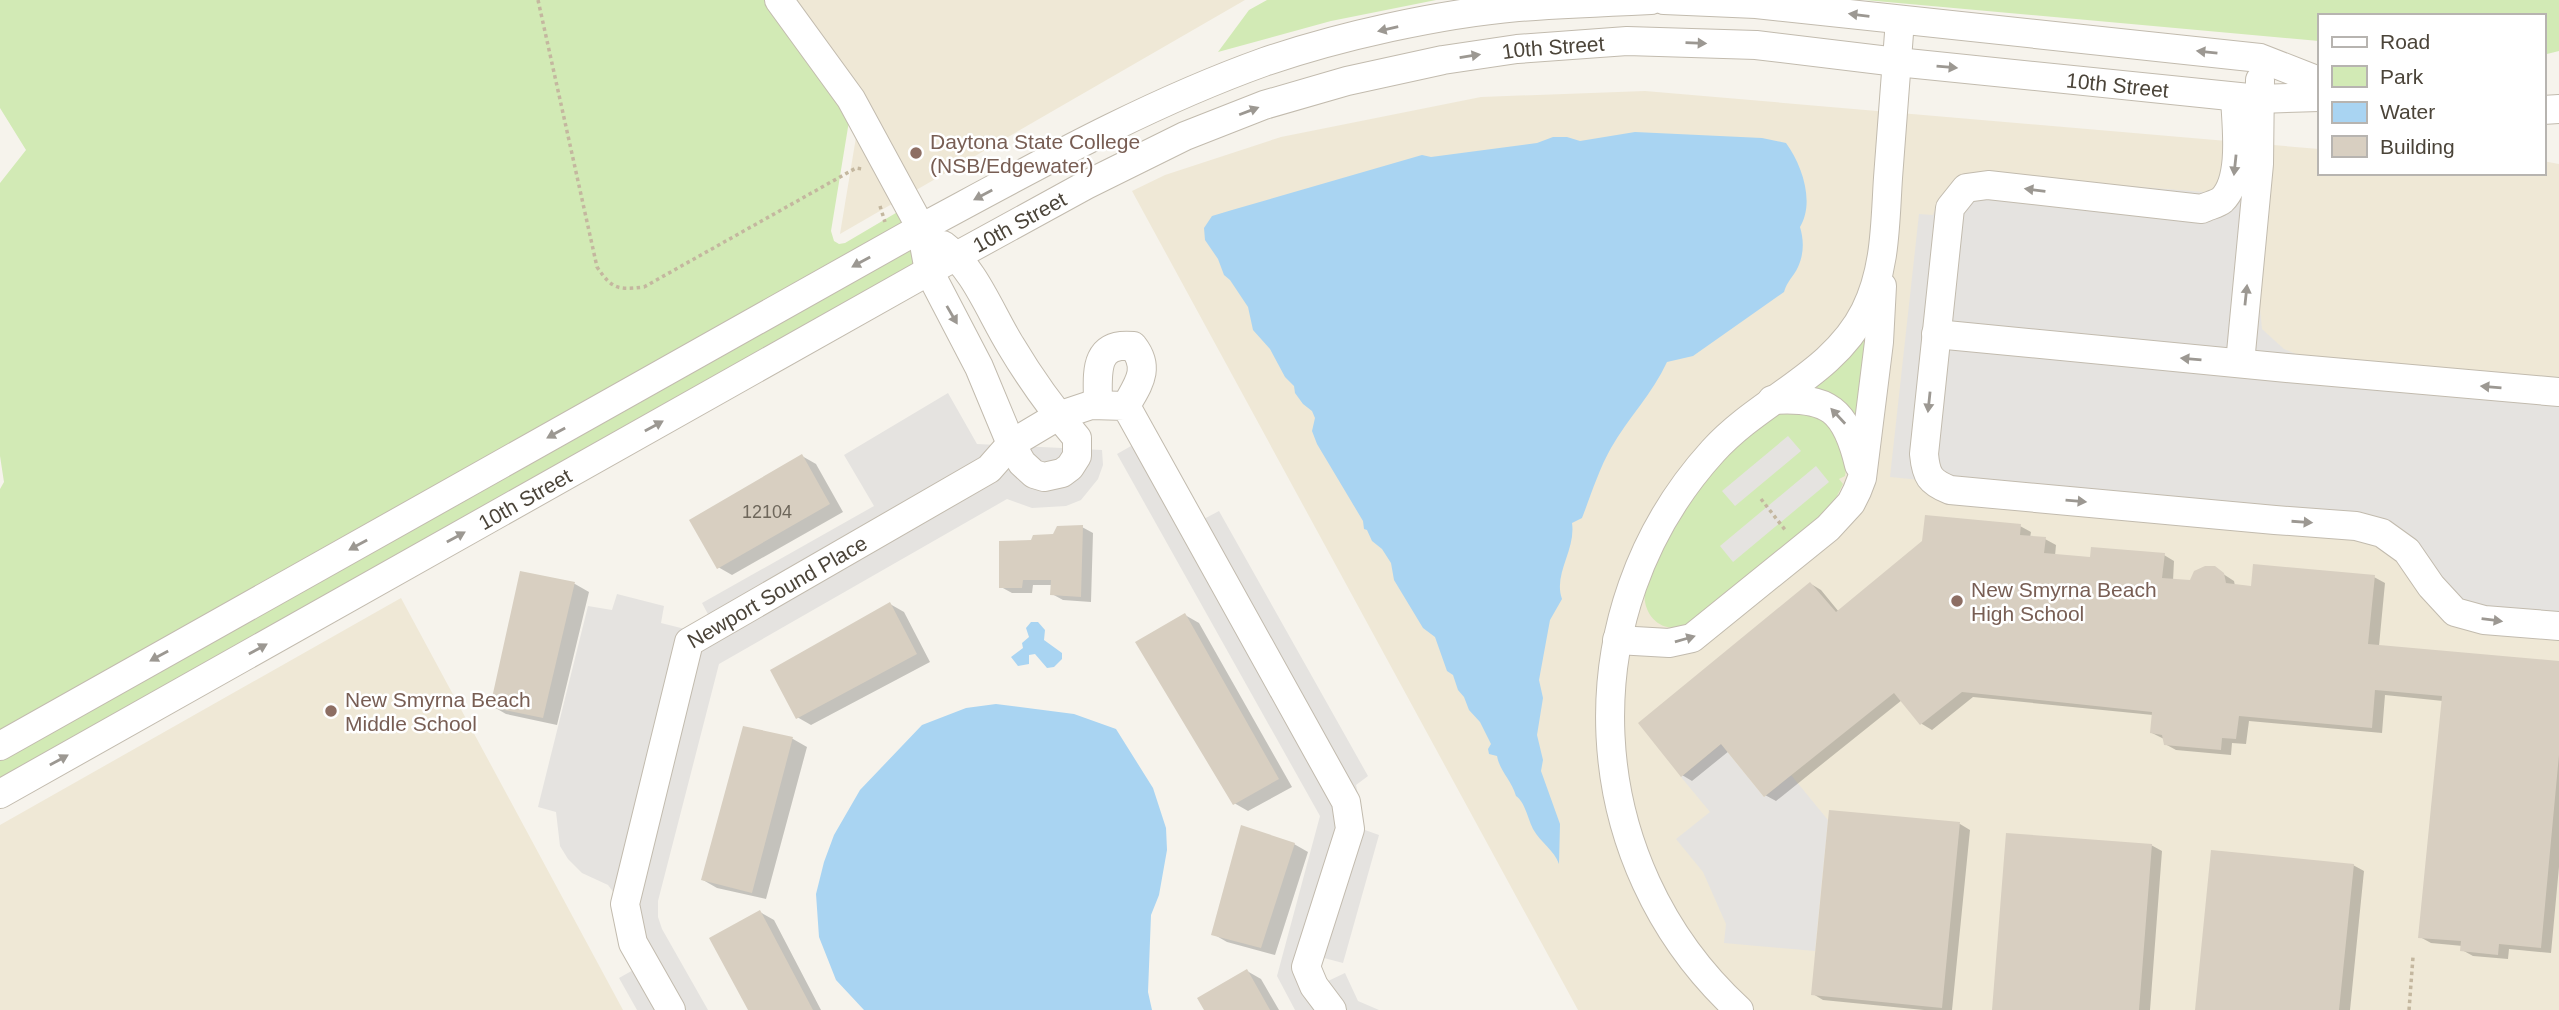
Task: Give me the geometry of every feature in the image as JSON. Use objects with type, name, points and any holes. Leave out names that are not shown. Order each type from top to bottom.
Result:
[{"type":"street","points":[[779,0],[851,99],[921,228],[929,271],[979,367],[1011,444],[1022,463],[1034,474],[1044,477],[1062,473],[1074,463],[1077,438],[1058,416],[1012,348],[957,255],[921,228]]},
{"type":"street","name":"10th Street","points":[[0,746],[921,228],[1163,103],[1266,62],[1329,43],[1423,21],[1516,8],[1651,0]]},
{"type":"street","name":"10th Street","points":[[1664,0],[1756,4],[2260,58],[2318,81]]},
{"type":"street","points":[[1618,640],[1670,643],[1702,633],[1828,528],[1851,503],[1862,478],[1879,342],[1899,20]]},
{"type":"street","name":"10th Street","points":[[0,794],[1086,185],[1185,136],[1264,106],[1347,81],[1443,60],[1517,49],[1627,40],[1756,45],[2247,98],[2318,97]]},
{"type":"street","points":[[2260,58],[2247,98],[2234,178],[2222,200],[2202,209],[1988,185],[1966,188],[1950,208],[1924,454],[1925,469],[1934,484],[1950,490],[2356,526],[2382,533],[2407,551],[2431,586],[2455,612],[2484,620],[2559,626]]},
{"type":"street","points":[[2241,363],[2259,164],[2247,98]]},
{"type":"street","points":[[1739,1010],[1706,978],[1671,929],[1630,846],[1621,816],[1611,754],[1610,689],[1618,640],[1627,600],[1643,555],[1695,472],[1728,435],[1772,400],[1821,367],[1846,341],[1866,310],[1882,265]]},
{"type":"street","points":[[1936,334],[2559,392]]},
{"type":"street","points":[[1098,405],[1098,366],[1105,353],[1118,345],[1133,346],[1142,358],[1142,376],[1126,406],[1346,802],[1350,829],[1306,967],[1314,986],[1332,1010]]},
{"type":"street","points":[[979,367],[1012,348]]},
{"type":"street","points":[[1772,400],[1814,400],[1837,413],[1844,421],[1853,441],[1862,478]]},
{"type":"street","name":"Newport Sound Place","points":[[671,1010],[633,943],[625,904],[690,642],[989,469],[1011,444],[1058,416],[1098,405],[1126,406]]},
{"type":"path","points":[[538,0],[597,267],[609,285],[623,289],[644,287],[856,168],[865,170]]},
{"type":"path","points":[[880,206],[891,245]]},
{"type":"path","points":[[1761,499],[1792,538]]},
{"type":"path","points":[[2409,1010],[2413,957]]},
{"type":"shaded area","name":"Daytona State College (NSB/Edgewater)","points":[[779,0],[1245,0],[840,234],[860,113]]},
{"type":"shaded area","name":"New Smyrna Beach High School","points":[[1645,91],[2318,149],[2318,175],[2545,175],[2545,161],[2559,164],[2559,1010],[1578,1010],[1132,191],[1165,175],[1281,137],[1481,97]]},
{"type":"shaded area","points":[[1980,174],[2266,197],[2259,299],[2262,329],[2284,349],[2303,357],[2559,380],[2559,636],[2468,629],[2403,562],[2378,542],[1953,505],[1936,500],[1924,489],[1920,480],[1890,477],[1919,214],[1933,215],[1940,196],[1957,181]]},
{"type":"shaded area","points":[[948,393],[977,444],[1102,450],[1103,465],[1098,479],[1081,500],[1066,506],[1032,508],[1007,499],[719,664],[658,901],[658,917],[662,929],[708,1010],[637,1010],[619,978],[635,969],[614,893],[608,885],[582,873],[568,859],[560,846],[556,812],[538,807],[588,606],[612,610],[617,594],[664,606],[661,623],[689,630],[710,618],[702,603],[874,506],[844,455]]},
{"type":"shaded area","points":[[1154,433],[1202,520],[1219,511],[1368,776],[1356,785],[1365,830],[1379,835],[1343,963],[1324,958],[1320,970],[1328,981],[1345,973],[1358,1001],[1379,1010],[1295,1010],[1277,976],[1320,816],[1117,454]]},
{"type":"shaded area","points":[[1788,436],[1801,451],[1735,506],[1722,491]]},
{"type":"shaded area","points":[[1816,466],[1829,482],[1733,562],[1720,546]]},
{"type":"shaded area","name":"New Smyrna Beach Middle School","points":[[401,598],[623,1010],[0,1010],[0,825]]},
{"type":"shaded area","points":[[1721,744],[1764,797],[1791,775],[1828,820],[1815,951],[1724,943],[1726,924],[1703,872],[1676,839],[1710,812],[1681,777]]},
{"type":"green space","points":[[0,0],[767,0],[850,115],[831,231],[834,241],[845,243],[906,207],[908,221],[0,732],[0,489],[4,482],[0,456],[0,183],[26,150],[0,108]]},
{"type":"green space","points":[[1267,0],[1436,0],[1331,21],[1218,52],[1249,10]]},
{"type":"green space","points":[[1865,0],[2559,0],[2559,51],[2545,54],[2545,14],[2318,14],[2318,41]]},
{"type":"green space","points":[[913,246],[917,264],[0,780],[0,759]]},
{"type":"green space","points":[[1866,337],[1864,425],[1813,389],[1846,361]]},
{"type":"green space","points":[[1797,406],[1835,422],[1847,463],[1845,476],[1839,479],[1843,484],[1835,500],[1826,511],[1700,617],[1676,628],[1661,625],[1647,609],[1646,587],[1665,542],[1679,519],[1731,451],[1771,417]]},
{"type":"water","points":[[1635,132],[1762,138],[1786,143],[1805,184],[1806,206],[1800,227],[1802,252],[1798,267],[1784,292],[1693,356],[1667,362],[1611,448],[1582,518],[1572,523],[1571,543],[1560,580],[1562,599],[1550,620],[1539,680],[1543,698],[1537,735],[1543,760],[1541,771],[1560,824],[1559,864],[1533,829],[1524,806],[1516,796],[1497,756],[1489,754],[1491,744],[1480,722],[1469,710],[1453,675],[1447,671],[1435,637],[1423,628],[1394,580],[1391,563],[1364,529],[1363,521],[1317,444],[1312,431],[1315,418],[1312,411],[1303,404],[1270,349],[1253,330],[1248,307],[1224,275],[1218,259],[1205,240],[1204,228],[1212,216],[1422,155],[1431,157],[1537,143],[1553,137],[1580,141]]},
{"type":"water","points":[[1031,622],[1038,622],[1045,630],[1044,640],[1062,653],[1062,659],[1054,667],[1047,668],[1035,654],[1029,655],[1029,664],[1018,666],[1011,657],[1023,648],[1022,643],[1029,637],[1026,628]]},
{"type":"water","points":[[996,704],[1074,714],[1116,729],[1153,788],[1166,828],[1167,850],[1159,895],[1151,915],[1148,992],[1152,1010],[864,1010],[836,980],[819,937],[816,894],[834,835],[860,790],[922,725],[966,708]]},
{"type":"building","points":[[802,454],[830,504],[717,569],[689,520]]},
{"type":"building","points":[[1925,515],[2021,524],[2020,535],[2046,537],[2044,553],[2090,557],[2091,547],[2165,553],[2162,578],[2190,580],[2194,571],[2205,566],[2215,566],[2224,573],[2226,583],[2251,586],[2253,564],[2375,575],[2368,644],[2559,661],[2559,755],[2541,948],[2499,944],[2498,955],[2460,951],[2461,941],[2418,938],[2442,696],[2375,690],[2372,728],[2239,716],[2236,739],[2222,738],[2221,750],[2164,745],[2162,735],[2150,733],[2152,712],[1962,692],[1920,725],[1894,693],[1764,797],[1721,744],[1681,777],[1638,723],[1810,582],[1836,612],[1922,541]]},
{"type":"building","points":[[1083,525],[1081,597],[1050,595],[1051,580],[1023,580],[1022,588],[999,588],[999,541],[1031,540],[1033,535],[1053,534],[1057,526]]},
{"type":"building","points":[[520,571],[575,582],[543,718],[490,707]]},
{"type":"building","points":[[890,602],[917,654],[796,719],[770,670]]},
{"type":"building","points":[[1185,613],[1279,779],[1233,805],[1135,642]]},
{"type":"building","points":[[743,726],[793,737],[752,893],[701,880]]},
{"type":"building","points":[[1829,810],[1960,822],[1942,1008],[1811,995]]},
{"type":"building","points":[[1241,825],[1295,843],[1261,948],[1211,935]]},
{"type":"building","points":[[2006,833],[2152,844],[2139,1010],[1992,1010]]},
{"type":"building","points":[[2211,850],[2354,864],[2339,1010],[2195,1010]]},
{"type":"building","points":[[760,910],[813,1010],[748,1010],[709,938]]},
{"type":"building","points":[[1247,969],[1270,1010],[1204,1010],[1197,998]]},
{"type":"place","name":"Daytona State College (NSB/Edgewater)","points":[[916,153]]},
{"type":"place","name":"New Smyrna Beach High School","points":[[1957,601]]},
{"type":"place","name":"New Smyrna Beach Middle School","points":[[331,711]]}]
